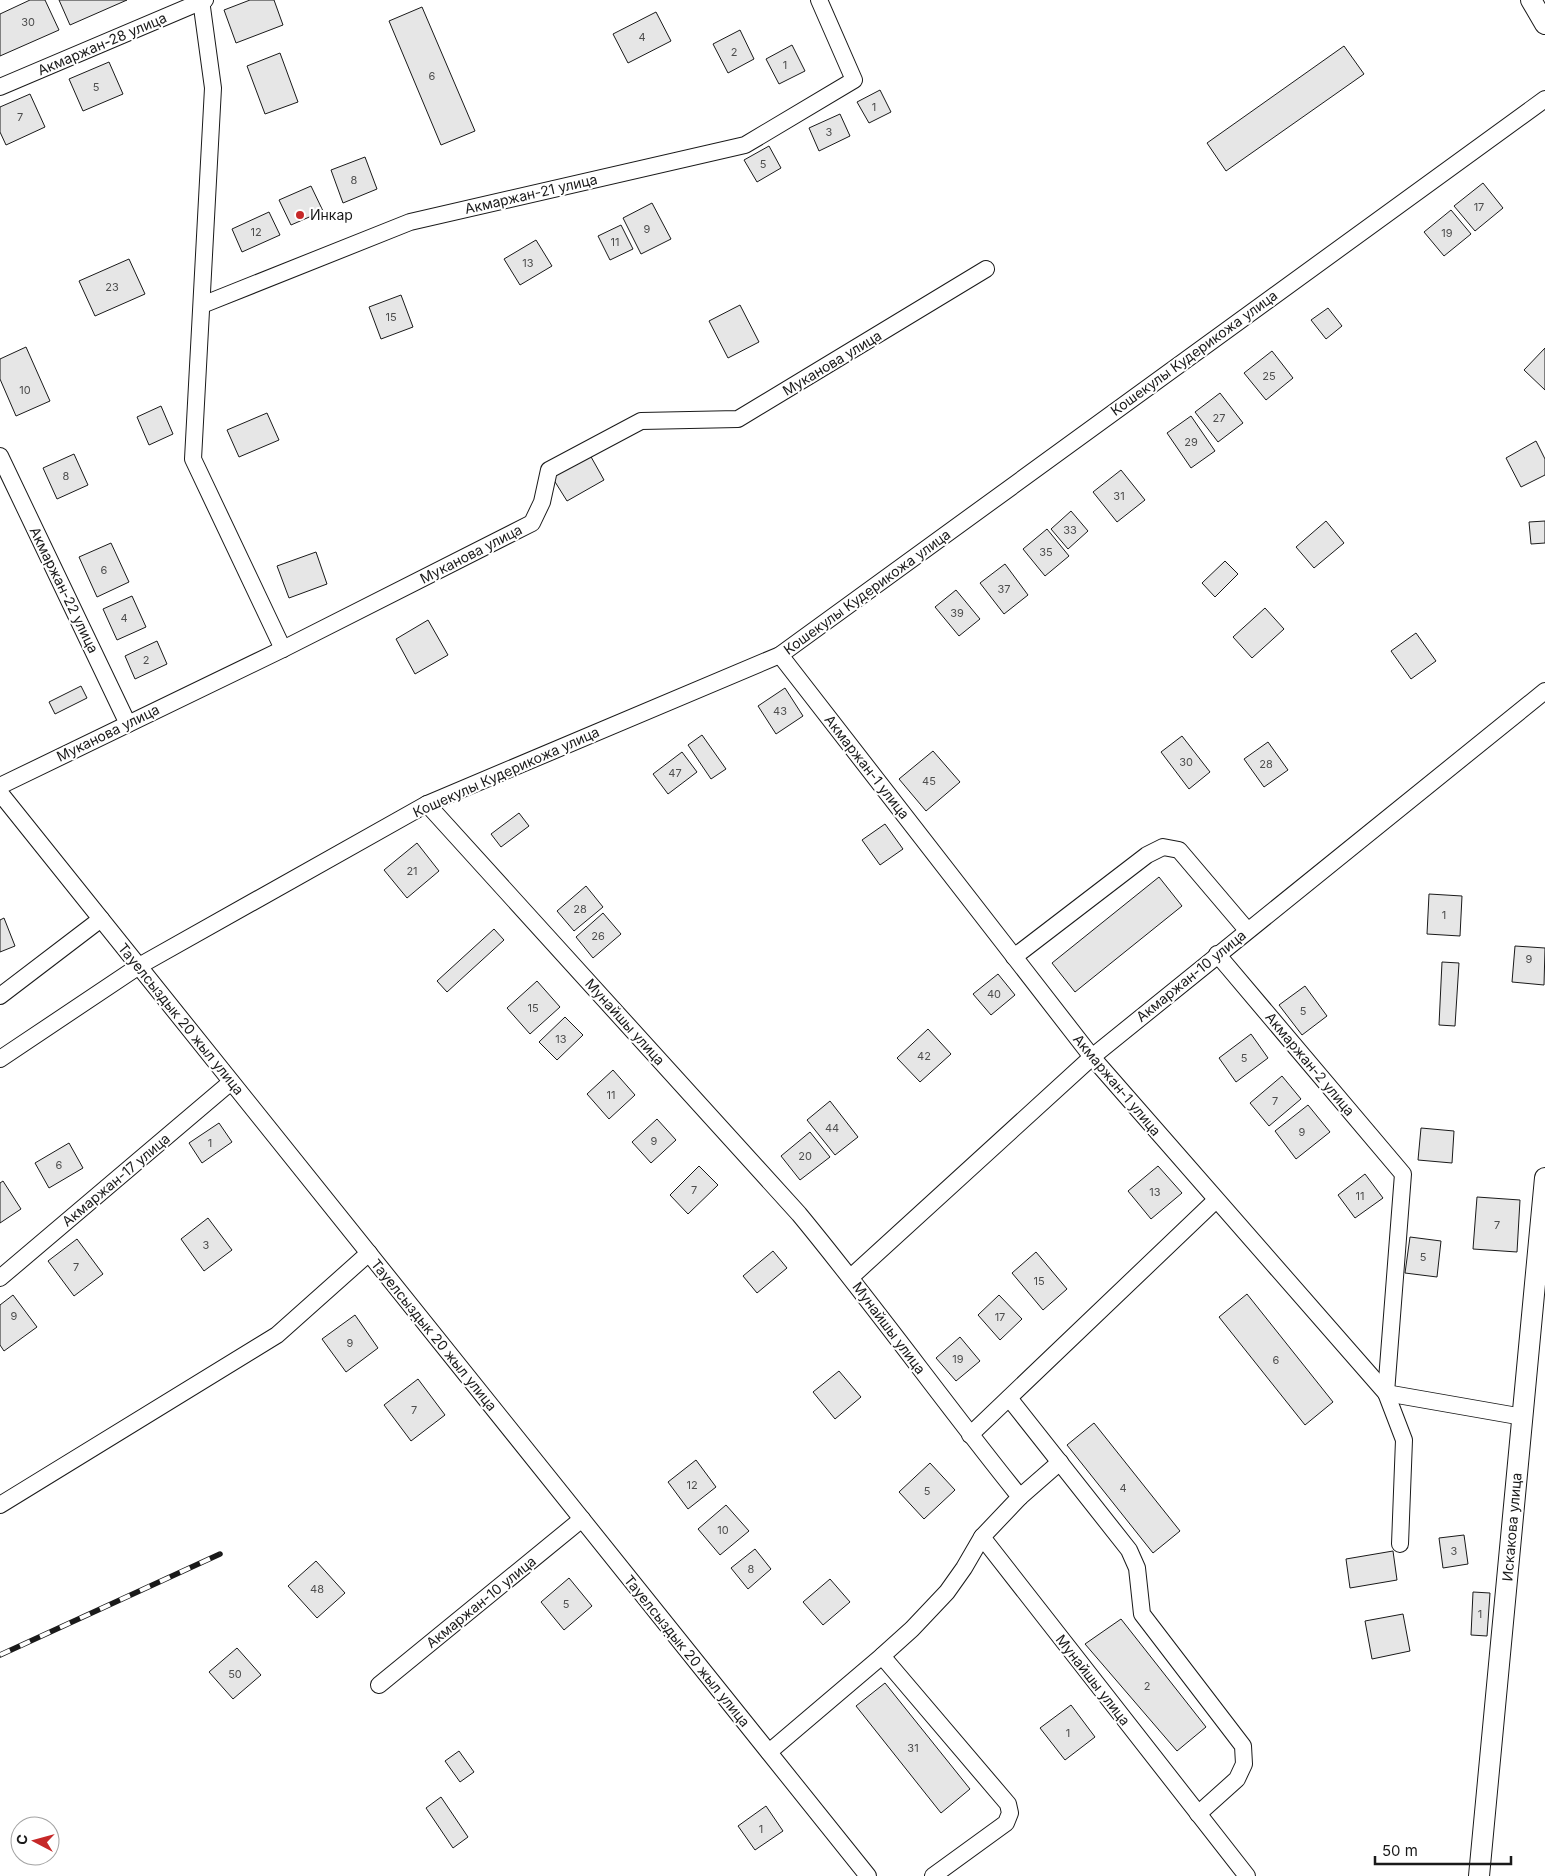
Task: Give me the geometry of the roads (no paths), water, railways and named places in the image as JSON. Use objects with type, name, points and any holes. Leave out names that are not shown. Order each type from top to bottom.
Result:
[{"type":"street","points":[[203,0],[213,88],[193,459],[283,649]]},
{"type":"street","name":"Акмаржан-28 улица","points":[[0,87],[203,0]]},
{"type":"street","name":"Акмаржан-21 улица","points":[[202,305],[410,222],[745,145],[854,80],[819,0]]},
{"type":"street","points":[[1531,0],[1545,24]]},
{"type":"street","name":"Кошекулы Кудерикожа улица","points":[[0,1059],[139,966],[427,804],[780,654],[1545,99]]},
{"type":"street","name":"Муканова улица","points":[[0,786],[283,649],[532,523],[542,502],[549,470],[642,421],[738,419],[986,269]]},
{"type":"street","name":"Акмаржан-22 улица","points":[[0,456],[128,724]]},
{"type":"street","name":"Акмаржан-1 улица","points":[[780,654],[1092,1057],[1386,1393]]},
{"type":"street","name":"Акмаржан-10 улица","points":[[851,1277],[1092,1057],[1217,954],[1545,691]]},
{"type":"street","name":"Тауелсыздык 20 жыл улица","points":[[0,793],[868,1876]]},
{"type":"street","name":"Мунайшы улица","points":[[427,804],[798,1214],[851,1277],[970,1435],[1020,1497]]},
{"type":"street","points":[[1014,957],[1147,855],[1163,847],[1179,850],[1247,930]]},
{"type":"street","points":[[0,996],[101,919]]},
{"type":"street","name":"Акмаржан-2 улица","points":[[1217,954],[1403,1174],[1386,1393]]},
{"type":"street","name":"Акмаржан-17 улица","points":[[0,1278],[231,1082]]},
{"type":"street","name":"Искакова улица","points":[[1479,1876],[1545,1178]]},
{"type":"street","points":[[970,1435],[1216,1200]]},
{"type":"street","points":[[0,1505],[277,1335],[369,1253]]},
{"type":"street","points":[[1386,1393],[1523,1417]]},
{"type":"street","points":[[1386,1393],[1404,1440],[1400,1544]]},
{"type":"street","points":[[1009,1398],[1129,1550],[1137,1568],[1142,1614],[1243,1746],[1244,1764],[1237,1779],[1198,1814]]},
{"type":"street","points":[[769,1752],[912,1629],[947,1592],[982,1537],[1020,1497],[1060,1462]]},
{"type":"street","name":"Акмаржан-10 улица","points":[[379,1685],[582,1520]]},
{"type":"street","name":"Мунайшы улица","points":[[982,1537],[1246,1876]]},
{"type":"street","points":[[882,1656],[1008,1804],[1010,1813],[1006,1823],[933,1876]]},
{"type":"railway","points":[[0,1655],[220,1554]]},
{"type":"place","name":"Инкар","points":[[300,215]]}]
